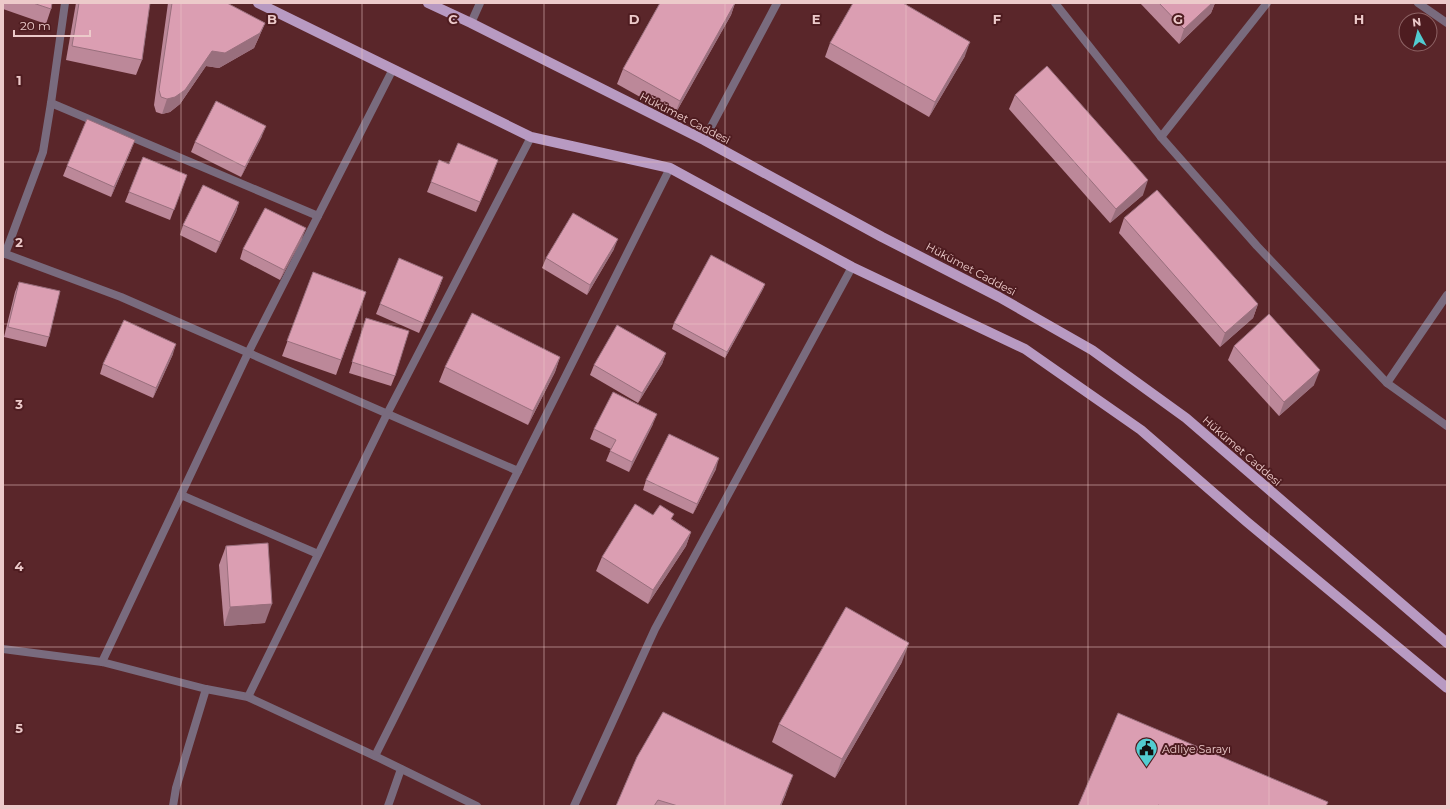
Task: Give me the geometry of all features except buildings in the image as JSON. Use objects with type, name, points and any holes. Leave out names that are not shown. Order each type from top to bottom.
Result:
[{"type":"main road","points":[[258,3],[530,137],[670,168],[852,267],[1025,349],[1134,426],[1246,522],[1447,688]]},
{"type":"main road","name":"Hükümet Caddesi","points":[[428,3],[471,23],[704,140],[882,237],[999,296],[1092,350],[1186,418],[1447,643]]},
{"type":"street","points":[[65,3],[51,103],[42,152],[4,253],[121,297],[518,471]]},
{"type":"street","points":[[471,23],[480,3]]},
{"type":"street","points":[[704,140],[777,3]]},
{"type":"street","points":[[1054,3],[1161,137],[1257,246],[1388,383],[1447,426]]},
{"type":"street","points":[[1161,137],[1267,3]]},
{"type":"street","points":[[1418,3],[1447,23]]},
{"type":"street","points":[[102,662],[248,353],[392,69]]},
{"type":"street","points":[[51,103],[318,216]]},
{"type":"street","points":[[248,696],[387,414],[530,137]]},
{"type":"street","points":[[375,756],[670,168]]},
{"type":"street","points":[[574,806],[655,629],[852,267]]},
{"type":"street","points":[[1388,383],[1447,295]]},
{"type":"street","points":[[181,495],[318,554]]},
{"type":"street","points":[[3,649],[102,662],[206,689],[248,696],[477,806]]},
{"type":"street","points":[[173,806],[176,788],[206,689]]},
{"type":"street","points":[[388,806],[401,769]]},
{"type":"place","name":"Adliye Sarayı","points":[[1147,768]]}]
